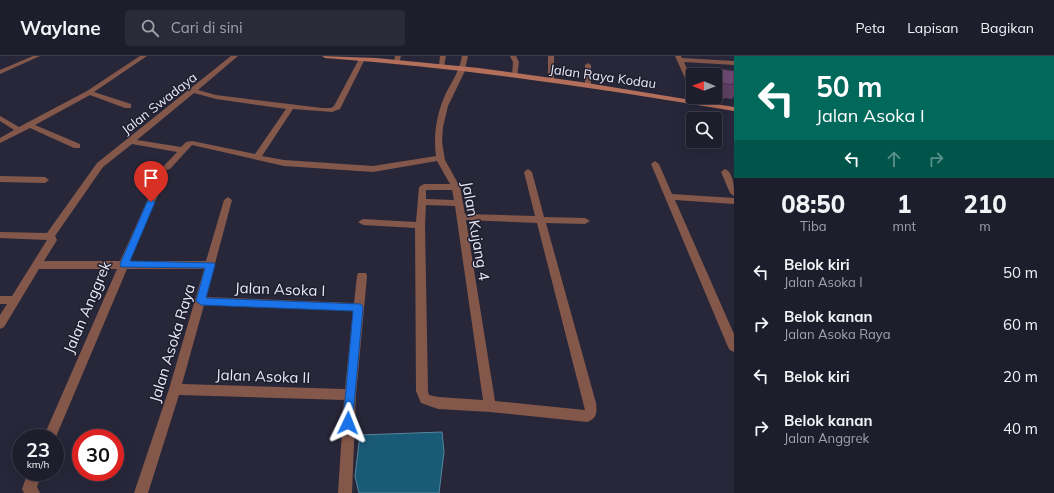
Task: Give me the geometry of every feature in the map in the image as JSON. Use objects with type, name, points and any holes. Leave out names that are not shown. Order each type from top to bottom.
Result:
[{"type":"street","points":[[0,141],[89,92],[144,56]]},
{"type":"street","name":"Jalan Swadaya","points":[[0,324],[52,240],[51,237],[98,169],[130,141],[235,56]]},
{"type":"street","name":"Jalan Raya Kodau","points":[[325,56],[362,59],[398,59],[686,98]]},
{"type":"street","points":[[442,65],[443,56]]},
{"type":"street","name":"Jalan Kujang 4","points":[[465,56],[463,68],[448,98],[440,121],[438,141],[440,158],[456,187],[490,406]]},
{"type":"street","points":[[513,56],[516,62],[515,76]]},
{"type":"street","points":[[551,56],[551,80]]},
{"type":"street","points":[[686,74],[679,58],[734,63]]},
{"type":"street","points":[[193,91],[216,98],[292,107],[299,106],[322,110],[335,108],[362,59]]},
{"type":"street","points":[[588,65],[588,85]]},
{"type":"street","points":[[89,92],[128,106]]},
{"type":"street","name":"Jalan Raya Kodau","points":[[714,104],[734,109]]},
{"type":"street","points":[[256,158],[292,107]]},
{"type":"street","points":[[0,118],[20,131]]},
{"type":"street","points":[[30,125],[77,146]]},
{"type":"street","points":[[130,141],[182,150]]},
{"type":"street","points":[[167,167],[189,144],[196,143],[256,158],[284,163],[373,169],[440,158]]},
{"type":"street","points":[[655,164],[734,347]]},
{"type":"street","points":[[456,187],[424,187],[422,189],[420,225],[423,395],[425,399],[434,403],[490,406],[587,416],[591,413],[590,403],[528,172]]},
{"type":"street","points":[[725,172],[734,192]]},
{"type":"street","points":[[0,179],[45,180]]},
{"type":"street","name":"Jalan Anggrek","points":[[53,429],[156,190]]},
{"type":"street","points":[[670,197],[734,201]]},
{"type":"street","name":"Jalan Asoka Raya","points":[[141,493],[175,389],[201,301],[228,200]]},
{"type":"street","points":[[422,202],[458,203]]},
{"type":"street","points":[[461,217],[585,221]]},
{"type":"street","points":[[363,222],[420,225]]},
{"type":"street","points":[[0,235],[51,237]]},
{"type":"street","points":[[37,265],[210,265]]},
{"type":"street","points":[[345,493],[350,395],[362,276]]},
{"type":"street","points":[[0,300],[15,300]]},
{"type":"street","name":"Jalan Asoka I","points":[[201,301],[358,307]]},
{"type":"street","name":"Jalan Asoka II","points":[[175,389],[350,395]]},
{"type":"street","points":[[32,481],[29,489],[33,493]]},
{"type":"lane","points":[[0,72],[37,56]]},
{"type":"water","points":[[442,432],[444,452],[439,493],[359,493],[355,476],[360,435]]},
{"type":"building","points":[[722,69],[734,71],[733,85],[722,83]]},
{"type":"route","points":[[151,202],[124,264],[210,265],[201,301],[358,307],[348,423]]}]
